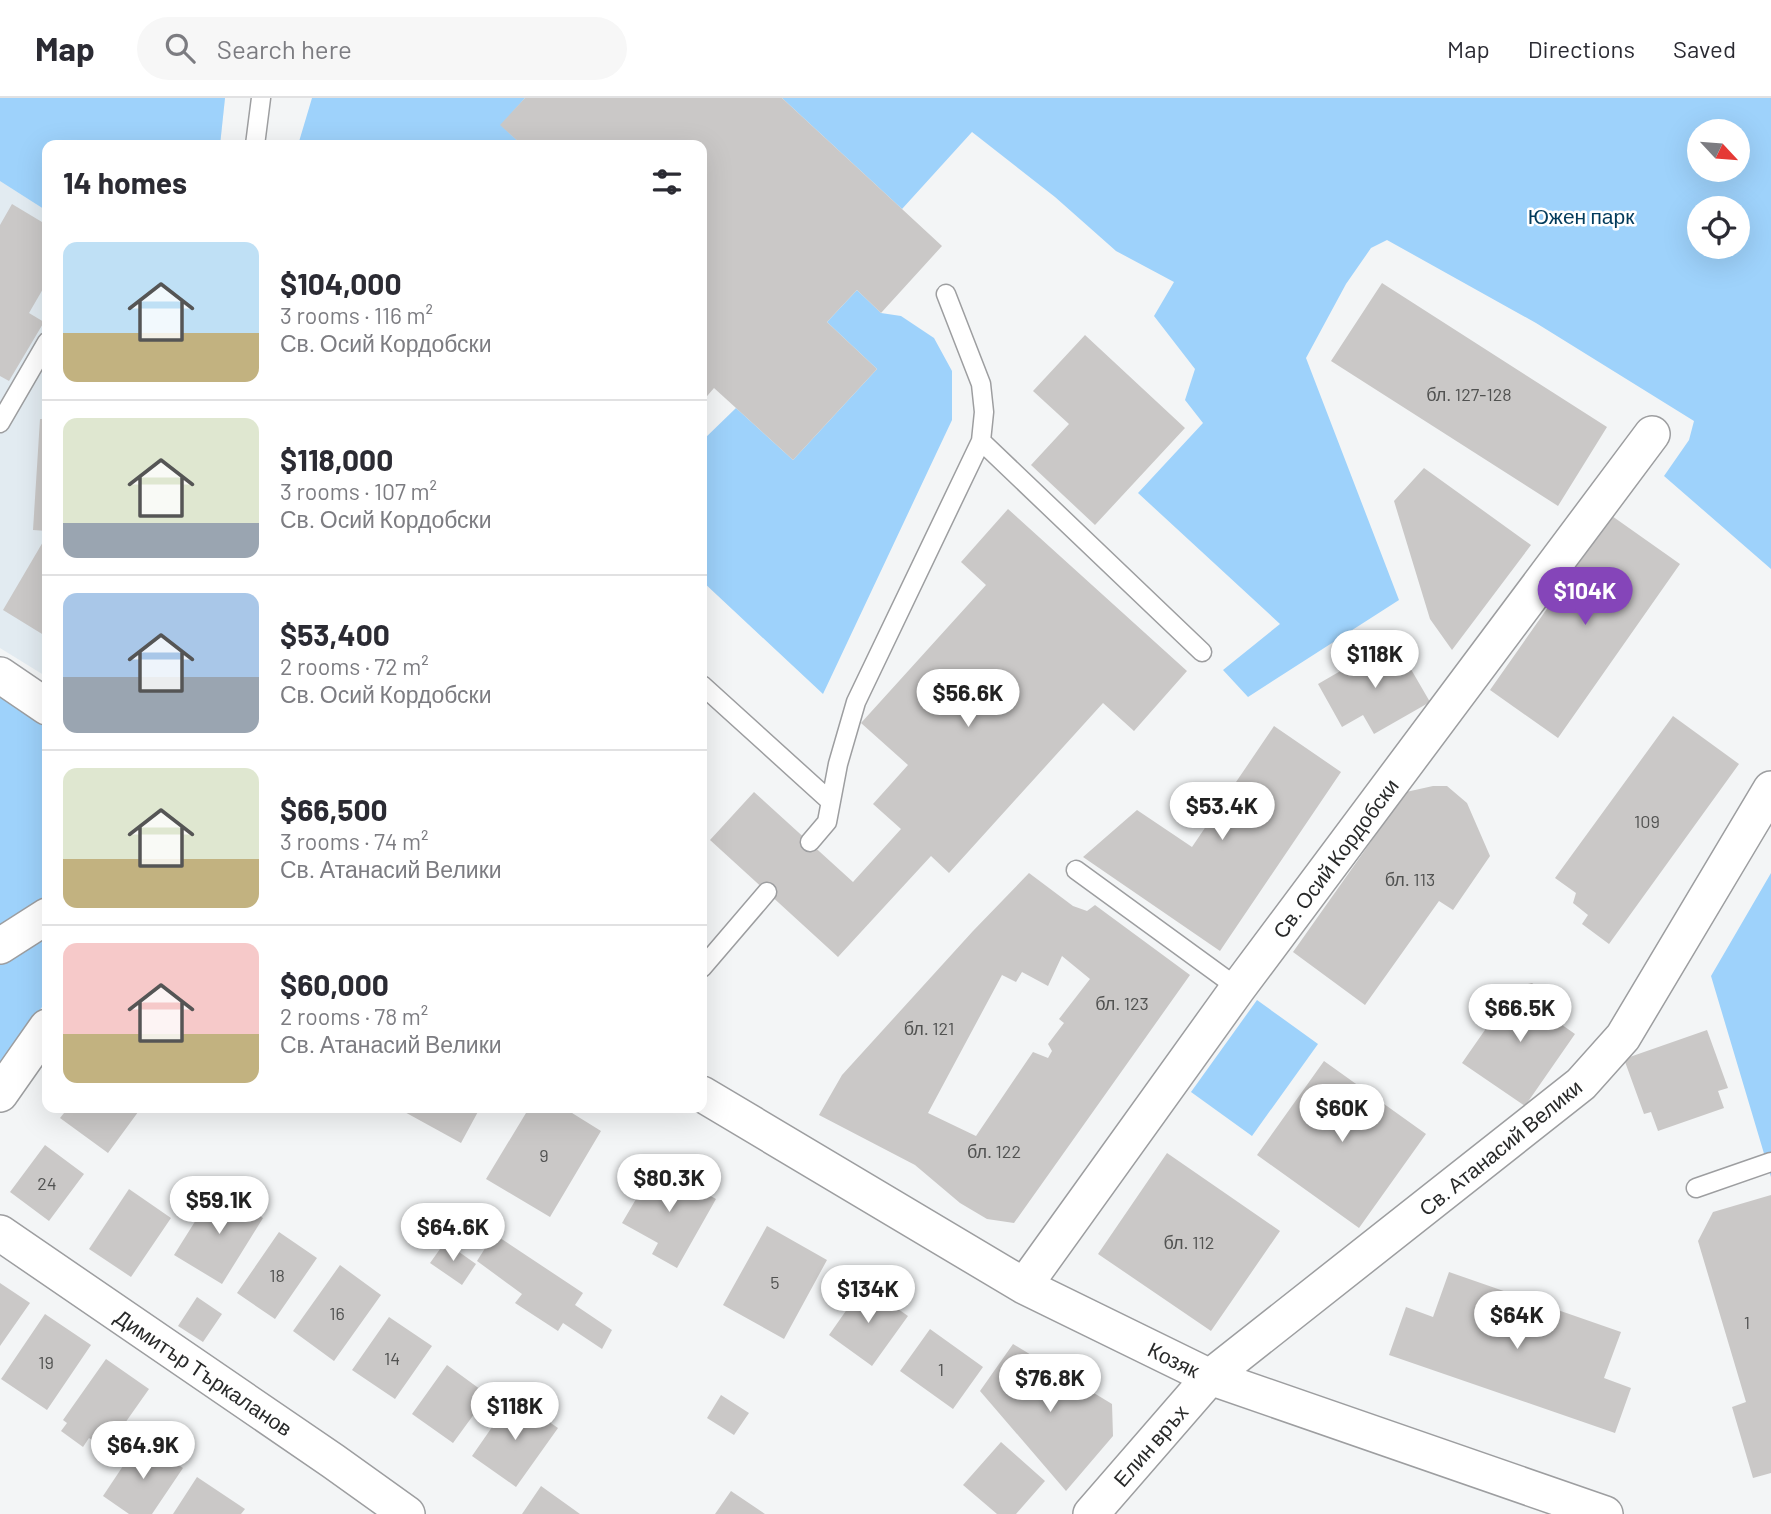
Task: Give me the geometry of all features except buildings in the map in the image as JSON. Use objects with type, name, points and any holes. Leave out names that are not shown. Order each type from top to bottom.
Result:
[{"type":"street","name":"Св. Осий Кордобски","points":[[1024,1286],[1238,988],[1652,434]]},
{"type":"street","points":[[0,676],[42,704]]},
{"type":"street","name":"Св. Атанасий Велики","points":[[1210,1377],[1581,1084],[1623,1037],[1771,789]]},
{"type":"street","points":[[0,946],[42,919]]},
{"type":"street","points":[[0,1094],[42,1034]]},
{"type":"street","name":"Козяк","points":[[707,1097],[1024,1286],[1210,1377],[1605,1514]]},
{"type":"street","name":"Димитър Търкаланов","points":[[0,1233],[407,1514]]},
{"type":"street","name":"Елин връх","points":[[1091,1514],[1210,1377]]},
{"type":"lane","points":[[257,140],[261,98]]},
{"type":"lane","points":[[810,842],[827,822],[838,764],[856,702],[981,441],[984,412],[981,384],[946,294]]},
{"type":"lane","points":[[0,423],[42,351]]},
{"type":"lane","points":[[981,441],[1202,652]]},
{"type":"lane","points":[[707,690],[830,802]]},
{"type":"lane","points":[[1076,870],[1238,988]]},
{"type":"lane","points":[[707,962],[766,892]]},
{"type":"lane","points":[[1696,1188],[1771,1162]]},
{"type":"shaded area","points":[[0,98],[225,98],[221,140],[42,140],[42,674],[0,648]]},
{"type":"green space","points":[[0,98],[225,98],[221,140],[42,140],[42,208],[0,181]]},
{"type":"green space","points":[[312,98],[525,98],[501,125],[517,140],[299,140]]},
{"type":"green space","name":"Южен парк","points":[[782,98],[1771,98],[1771,569],[1664,476],[1689,440],[1694,421],[1536,323],[1387,240],[1371,248],[1346,284],[1306,358],[1399,600],[1248,697],[1223,670],[1280,624],[1138,493],[1203,423],[1185,400],[1195,369],[1154,316],[1174,282],[1116,251],[1055,197],[972,132],[902,209]]},
{"type":"green space","points":[[857,290],[881,313],[901,316],[934,338],[952,371],[952,420],[823,694],[707,586],[707,436],[736,408],[793,460],[877,369],[827,322]]},
{"type":"green space","points":[[0,695],[42,723],[42,1007],[0,1067]]},
{"type":"green space","points":[[1771,873],[1771,1177],[1711,976]]},
{"type":"green space","points":[[1257,1000],[1318,1044],[1252,1136],[1191,1092]]}]
